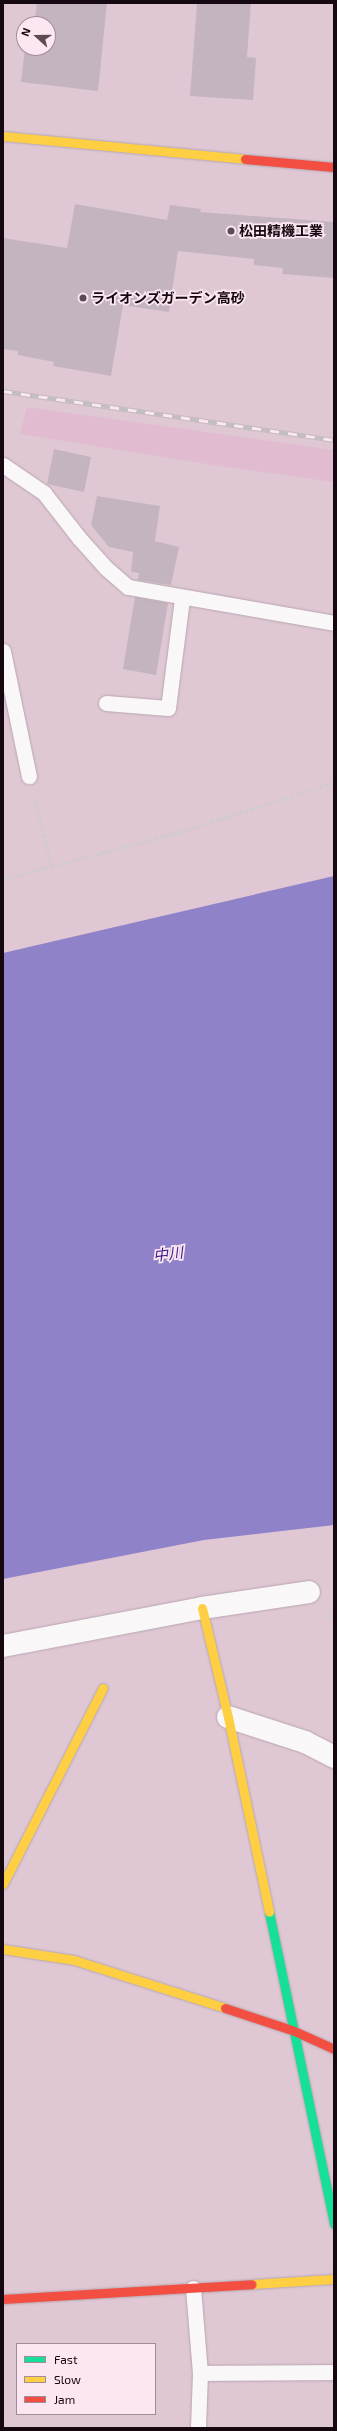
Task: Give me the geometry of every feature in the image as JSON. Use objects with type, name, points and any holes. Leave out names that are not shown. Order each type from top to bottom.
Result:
[{"type":"street","points":[[3,136],[334,167]]},
{"type":"street","points":[[3,1646],[202,1608],[309,1592]]},
{"type":"street","points":[[202,1608],[228,1717],[292,2030],[334,2224]]},
{"type":"street","points":[[3,1884],[103,1688]]},
{"type":"street","points":[[228,1717],[305,1742],[334,1757]]},
{"type":"street","points":[[3,1949],[74,1960],[292,2030],[334,2050]]},
{"type":"street","points":[[3,2299],[334,2279]]},
{"type":"lane","points":[[3,465],[44,493],[78,538],[106,568],[128,587],[182,598],[334,623]]},
{"type":"lane","points":[[106,703],[168,708],[182,598]]},
{"type":"lane","points":[[3,651],[29,776]]},
{"type":"lane","points":[[193,2288],[200,2373],[198,2428]]},
{"type":"lane","points":[[200,2373],[334,2372]]},
{"type":"path","points":[[29,776],[52,865]]},
{"type":"path","points":[[3,879],[176,832],[334,783]]},
{"type":"shaded area","points":[[27,407],[334,450],[334,482],[225,467],[20,434]]},
{"type":"water","name":"中川","points":[[334,876],[334,1525],[204,1540],[3,1579],[3,953]]},
{"type":"building","points":[[37,3],[107,3],[98,91],[21,82],[24,56],[56,56],[56,16],[35,16]]},
{"type":"building","points":[[197,3],[251,3],[247,57],[256,58],[253,100],[190,96]]},
{"type":"building","points":[[75,204],[167,220],[170,205],[201,209],[200,212],[334,222],[334,278],[282,274],[283,268],[254,265],[254,259],[178,251],[169,312],[123,305],[111,376],[53,366],[54,362],[18,355],[18,351],[3,349],[3,238],[67,248]]},
{"type":"building","points":[[54,449],[91,457],[84,492],[47,484]]},
{"type":"building","points":[[97,496],[160,506],[155,541],[179,547],[171,585],[138,580],[139,573],[131,572],[133,552],[109,547],[91,525]]},
{"type":"building","points":[[135,597],[168,603],[156,675],[123,669]]},
{"type":"railway","points":[[3,391],[334,440]]},
{"type":"traffic: fast","points":[[269,1912],[334,2224]]},
{"type":"traffic: slow","points":[[3,136],[245,159]]},
{"type":"traffic: slow","points":[[202,1608],[228,1717],[269,1912]]},
{"type":"traffic: slow","points":[[3,1884],[103,1688]]},
{"type":"traffic: slow","points":[[3,1949],[74,1960],[225,2008]]},
{"type":"traffic: slow","points":[[252,2284],[334,2279]]},
{"type":"traffic: jam","points":[[245,159],[334,167]]},
{"type":"traffic: jam","points":[[225,2008],[292,2030],[334,2049]]},
{"type":"traffic: jam","points":[[3,2299],[252,2284]]},
{"type":"place","name":"松田精機工業","points":[[231,231]]},
{"type":"place","name":"ライオンズガーデン高砂","points":[[83,298]]}]
